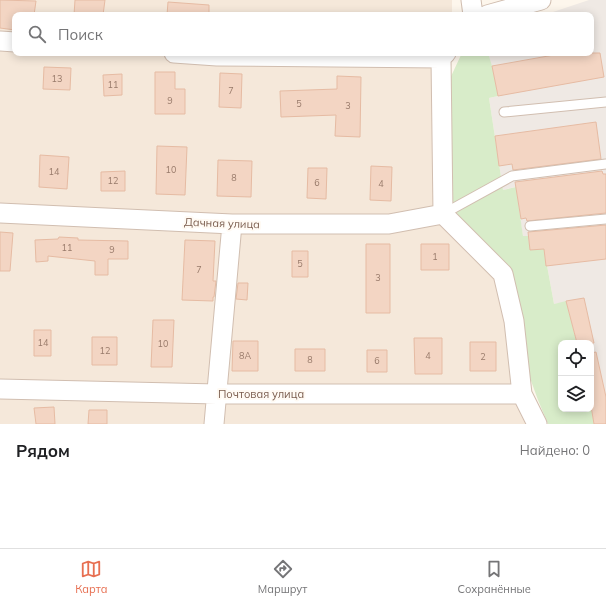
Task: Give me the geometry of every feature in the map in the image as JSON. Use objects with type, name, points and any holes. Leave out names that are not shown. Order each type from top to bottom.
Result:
[{"type":"street","points":[[471,0],[473,12]]},
{"type":"street","points":[[498,12],[541,0]]},
{"type":"street","points":[[0,42],[12,42]]},
{"type":"street","points":[[217,56],[443,56],[443,214],[503,274],[514,320],[522,394],[537,424]]},
{"type":"street","name":"Дачная улица","points":[[0,213],[232,224],[389,224],[443,214]]},
{"type":"street","points":[[214,424],[232,224]]},
{"type":"street","name":"Почтовая улица","points":[[0,389],[217,394],[522,394]]},
{"type":"lane","points":[[504,112],[606,102]]},
{"type":"lane","points":[[443,214],[512,176],[606,164]]},
{"type":"lane","points":[[530,226],[606,219]]},
{"type":"shaded area","points":[[0,0],[452,0],[452,12],[12,12],[12,38],[0,37]]},
{"type":"shaded area","points":[[589,0],[606,0],[606,424],[594,424],[592,412],[594,412],[594,340],[576,340],[566,302],[554,304],[544,249],[530,250],[523,236],[515,187],[503,190],[489,98],[498,96],[489,56],[594,56],[594,12],[553,12]]},
{"type":"shaded area","points":[[0,45],[12,46],[12,56],[164,56],[210,59],[436,64],[437,212],[390,220],[0,209]]},
{"type":"shaded area","points":[[0,217],[228,228],[212,390],[0,386]]},
{"type":"shaded area","points":[[443,219],[497,275],[516,391],[221,391],[235,230]]},
{"type":"shaded area","points":[[0,393],[213,399],[210,424],[0,424]]},
{"type":"shaded area","points":[[519,398],[531,424],[219,424],[222,399]]},
{"type":"green space","points":[[461,56],[489,56],[498,96],[489,98],[503,190],[516,187],[523,236],[528,236],[530,250],[544,249],[554,304],[566,301],[576,340],[558,340],[558,412],[592,412],[594,424],[548,424],[526,367],[513,280],[502,260],[462,224],[448,193],[447,85]]},
{"type":"building","points":[[0,0],[36,1],[34,12],[12,12],[12,30],[0,28]]},
{"type":"building","points":[[75,0],[105,0],[103,12],[74,12]]},
{"type":"building","points":[[168,2],[209,5],[209,12],[167,12]]},
{"type":"building","points":[[594,53],[600,53],[604,77],[498,96],[492,66],[548,56],[594,56]]},
{"type":"building","points":[[44,67],[71,68],[70,90],[43,89]]},
{"type":"building","points":[[155,72],[175,72],[175,89],[185,89],[185,114],[155,114]]},
{"type":"building","points":[[220,73],[242,74],[241,108],[219,107]]},
{"type":"building","points":[[122,74],[122,95],[104,96],[103,75]]},
{"type":"building","points":[[337,76],[361,77],[360,137],[335,136],[336,115],[281,117],[280,91],[337,89]]},
{"type":"building","points":[[596,122],[601,159],[513,170],[512,164],[499,166],[495,136]]},
{"type":"building","points":[[157,146],[187,147],[185,195],[156,194]]},
{"type":"building","points":[[40,155],[69,157],[67,189],[39,187]]},
{"type":"building","points":[[218,160],[252,161],[251,197],[217,196]]},
{"type":"building","points":[[371,166],[392,167],[391,201],[370,200]]},
{"type":"building","points":[[308,168],[327,168],[326,199],[307,198]]},
{"type":"building","points":[[125,171],[125,191],[101,191],[101,172]]},
{"type":"building","points":[[602,171],[603,174],[606,174],[606,213],[527,221],[526,218],[521,219],[515,182]]},
{"type":"building","points":[[606,225],[606,259],[546,266],[544,249],[530,250],[528,232]]},
{"type":"building","points":[[0,232],[13,233],[10,271],[0,271]]},
{"type":"building","points":[[59,237],[78,238],[78,240],[128,241],[128,259],[108,259],[108,275],[95,275],[95,261],[48,256],[48,261],[36,262],[35,240],[58,239]]},
{"type":"building","points":[[185,240],[215,241],[213,281],[216,281],[213,301],[182,300]]},
{"type":"building","points":[[366,244],[390,244],[390,313],[366,313]]},
{"type":"building","points":[[421,244],[449,244],[449,270],[421,270]]},
{"type":"building","points":[[292,251],[308,251],[308,277],[292,277]]},
{"type":"building","points":[[238,283],[248,283],[247,300],[236,299]]},
{"type":"building","points":[[584,298],[593,340],[576,340],[566,301]]},
{"type":"building","points":[[153,320],[174,320],[172,367],[151,367]]},
{"type":"building","points":[[34,330],[51,330],[51,356],[34,356]]},
{"type":"building","points":[[92,337],[117,337],[117,365],[92,365]]},
{"type":"building","points":[[414,338],[442,338],[442,374],[415,374]]},
{"type":"building","points":[[233,341],[258,341],[258,371],[232,371]]},
{"type":"building","points":[[470,342],[496,342],[496,371],[470,371]]},
{"type":"building","points":[[295,349],[325,349],[325,371],[295,371]]},
{"type":"building","points":[[367,350],[387,350],[387,372],[367,372]]},
{"type":"building","points":[[594,352],[596,352],[606,397],[606,424],[594,424],[592,412],[594,412]]},
{"type":"building","points":[[54,407],[55,424],[36,424],[34,408]]},
{"type":"building","points":[[89,410],[107,410],[107,424],[88,424]]}]
